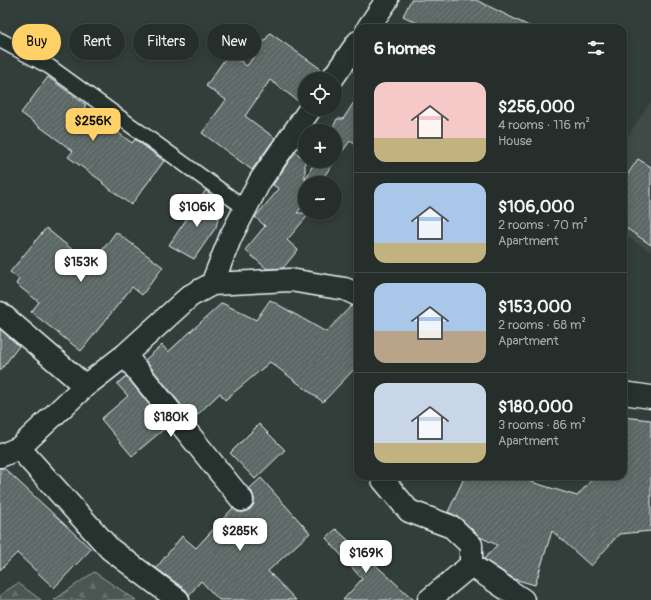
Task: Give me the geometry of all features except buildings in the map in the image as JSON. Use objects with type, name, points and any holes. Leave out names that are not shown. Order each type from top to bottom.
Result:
[{"type":"street","points":[[371,24],[387,0]]},
{"type":"street","points":[[337,72],[354,48]]},
{"type":"street","points":[[212,284],[231,236],[245,208],[260,181],[305,116]]},
{"type":"street","points":[[178,600],[110,549],[9,452],[85,386],[125,355],[190,296],[212,284],[290,280],[345,289],[354,293]]},
{"type":"street","points":[[0,313],[85,386]]},
{"type":"street","points":[[125,355],[242,500]]},
{"type":"street","points":[[627,394],[651,397]]},
{"type":"street","points":[[383,480],[409,511],[452,527],[472,545],[471,565],[429,600]]},
{"type":"street","points":[[471,565],[523,600]]},
{"type":"lane","points":[[0,40],[50,66],[245,208]]},
{"type":"shaded area","points":[[651,101],[651,252],[627,237],[627,137]]},
{"type":"green space","points":[[94,572],[136,600],[54,600]]},
{"type":"green space","points":[[18,583],[41,600],[0,600],[0,595]]}]
